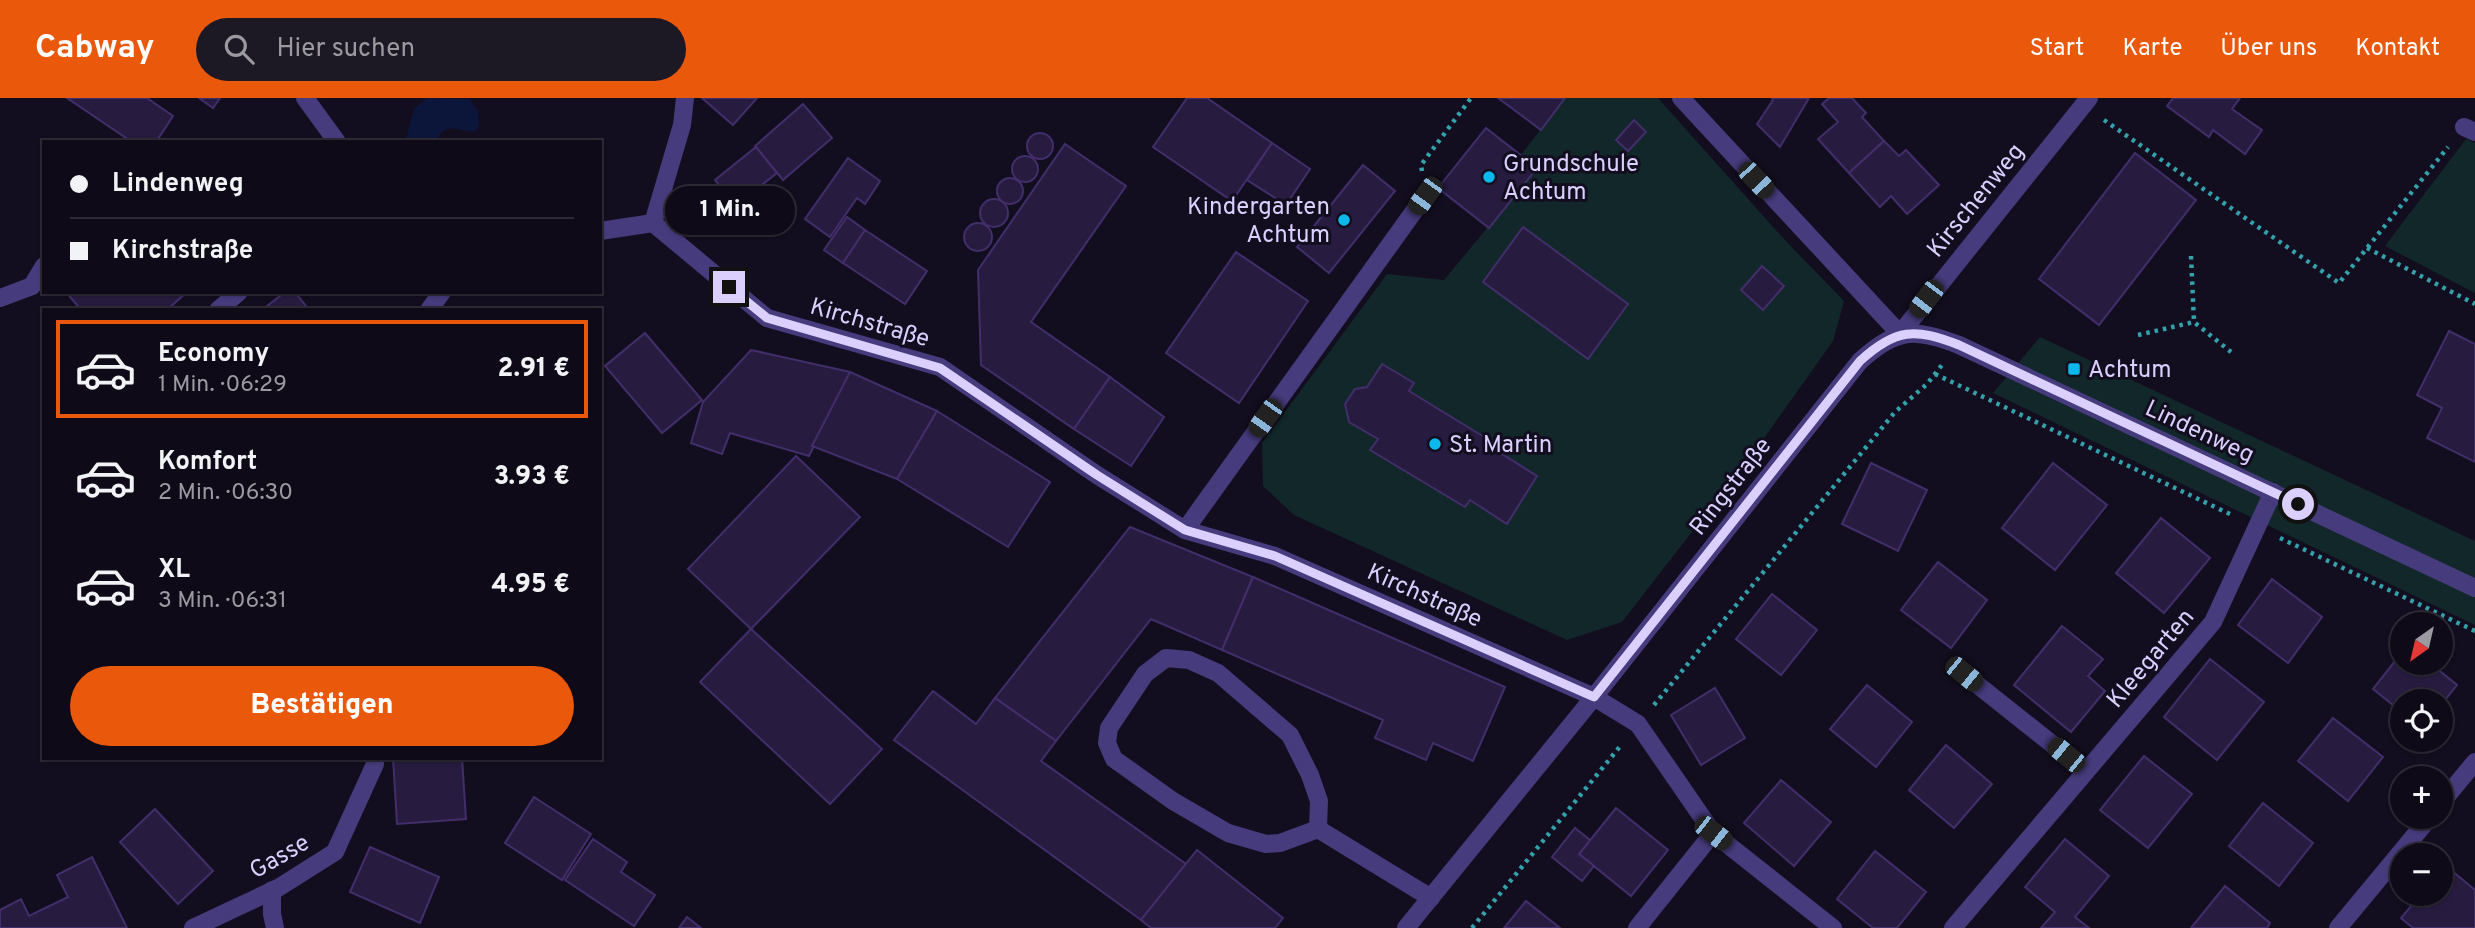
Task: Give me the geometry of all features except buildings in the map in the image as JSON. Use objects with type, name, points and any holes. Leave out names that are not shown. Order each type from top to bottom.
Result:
[{"type":"street","points":[[305,98],[336,140]]},
{"type":"street","points":[[602,231],[653,223],[682,125],[685,98]]},
{"type":"street","points":[[1681,98],[1900,334]]},
{"type":"street","name":"Kirschenweg","points":[[1900,334],[2086,102]]},
{"type":"street","points":[[1185,530],[1425,196]]},
{"type":"street","name":"Kirchstraße","points":[[653,223],[767,318],[940,368],[1097,475],[1185,530],[1275,556],[1594,697],[1638,724]]},
{"type":"street","points":[[0,298],[32,286],[42,269]]},
{"type":"street","points":[[220,308],[237,294]]},
{"type":"street","name":"Lindenweg","points":[[1900,334],[1930,334],[1959,345],[2475,588]]},
{"type":"street","name":"Ringstraße","points":[[1406,928],[1594,697],[1860,361],[1878,344],[1900,334]]},
{"type":"street","name":"Kleegarten","points":[[1953,928],[2213,622],[2273,492]]},
{"type":"street","points":[[1166,658],[1189,660],[1218,673],[1290,735],[1320,801],[1318,829],[1280,843],[1266,844],[1228,833],[1173,801],[1114,759],[1107,743],[1109,728],[1144,674],[1166,658]]},
{"type":"street","points":[[1964,674],[2086,772]]},
{"type":"street","points":[[1638,724],[1713,833],[1833,928]]},
{"type":"street","name":"Gasse","points":[[193,928],[272,890],[335,852],[375,760]]},
{"type":"street","points":[[2453,789],[2475,762]]},
{"type":"street","points":[[1318,829],[1431,898]]},
{"type":"street","points":[[2338,928],[2420,829]]},
{"type":"street","points":[[1637,928],[1713,833]]},
{"type":"street","points":[[272,890],[275,928]]},
{"type":"path","points":[[1425,196],[1421,164],[1471,98]]},
{"type":"path","points":[[2086,102],[2339,283],[2469,130]]},
{"type":"path","points":[[2367,248],[2475,304]]},
{"type":"path","points":[[2191,256],[2194,322],[2231,352]]},
{"type":"path","points":[[2138,335],[2194,322]]},
{"type":"path","points":[[1472,928],[1895,412],[1935,374],[1959,345]]},
{"type":"path","points":[[1935,374],[2475,631]]},
{"type":"green space","points":[[1565,98],[1658,98],[1782,237],[1844,301],[1833,341],[1757,448],[1622,622],[1567,640],[1294,515],[1263,486],[1262,443],[1387,274],[1444,280],[1536,169],[1521,155]]},
{"type":"green space","points":[[2466,139],[2475,143],[2475,293],[2385,246]]},
{"type":"green space","points":[[2040,337],[2475,541],[2475,625],[2454,615],[2454,612],[2448,612],[1993,393]]},
{"type":"water","points":[[427,98],[469,99],[478,111],[479,125],[474,132],[451,128],[442,131],[437,140],[403,140],[407,136],[414,109]]},
{"type":"place","name":"Grundschule Achtum","points":[[1489,177]]},
{"type":"place","name":"Kindergarten Achtum","points":[[1344,220]]},
{"type":"place","name":"Achtum","points":[[2074,369]]},
{"type":"place","name":"St. Martin","points":[[1435,444]]},
{"type":"route","points":[[729,287],[767,318],[940,368],[1097,475],[1185,530],[1275,556],[1594,697],[1860,361],[1878,344],[1900,334],[1930,334],[1959,345],[2298,504]]}]
